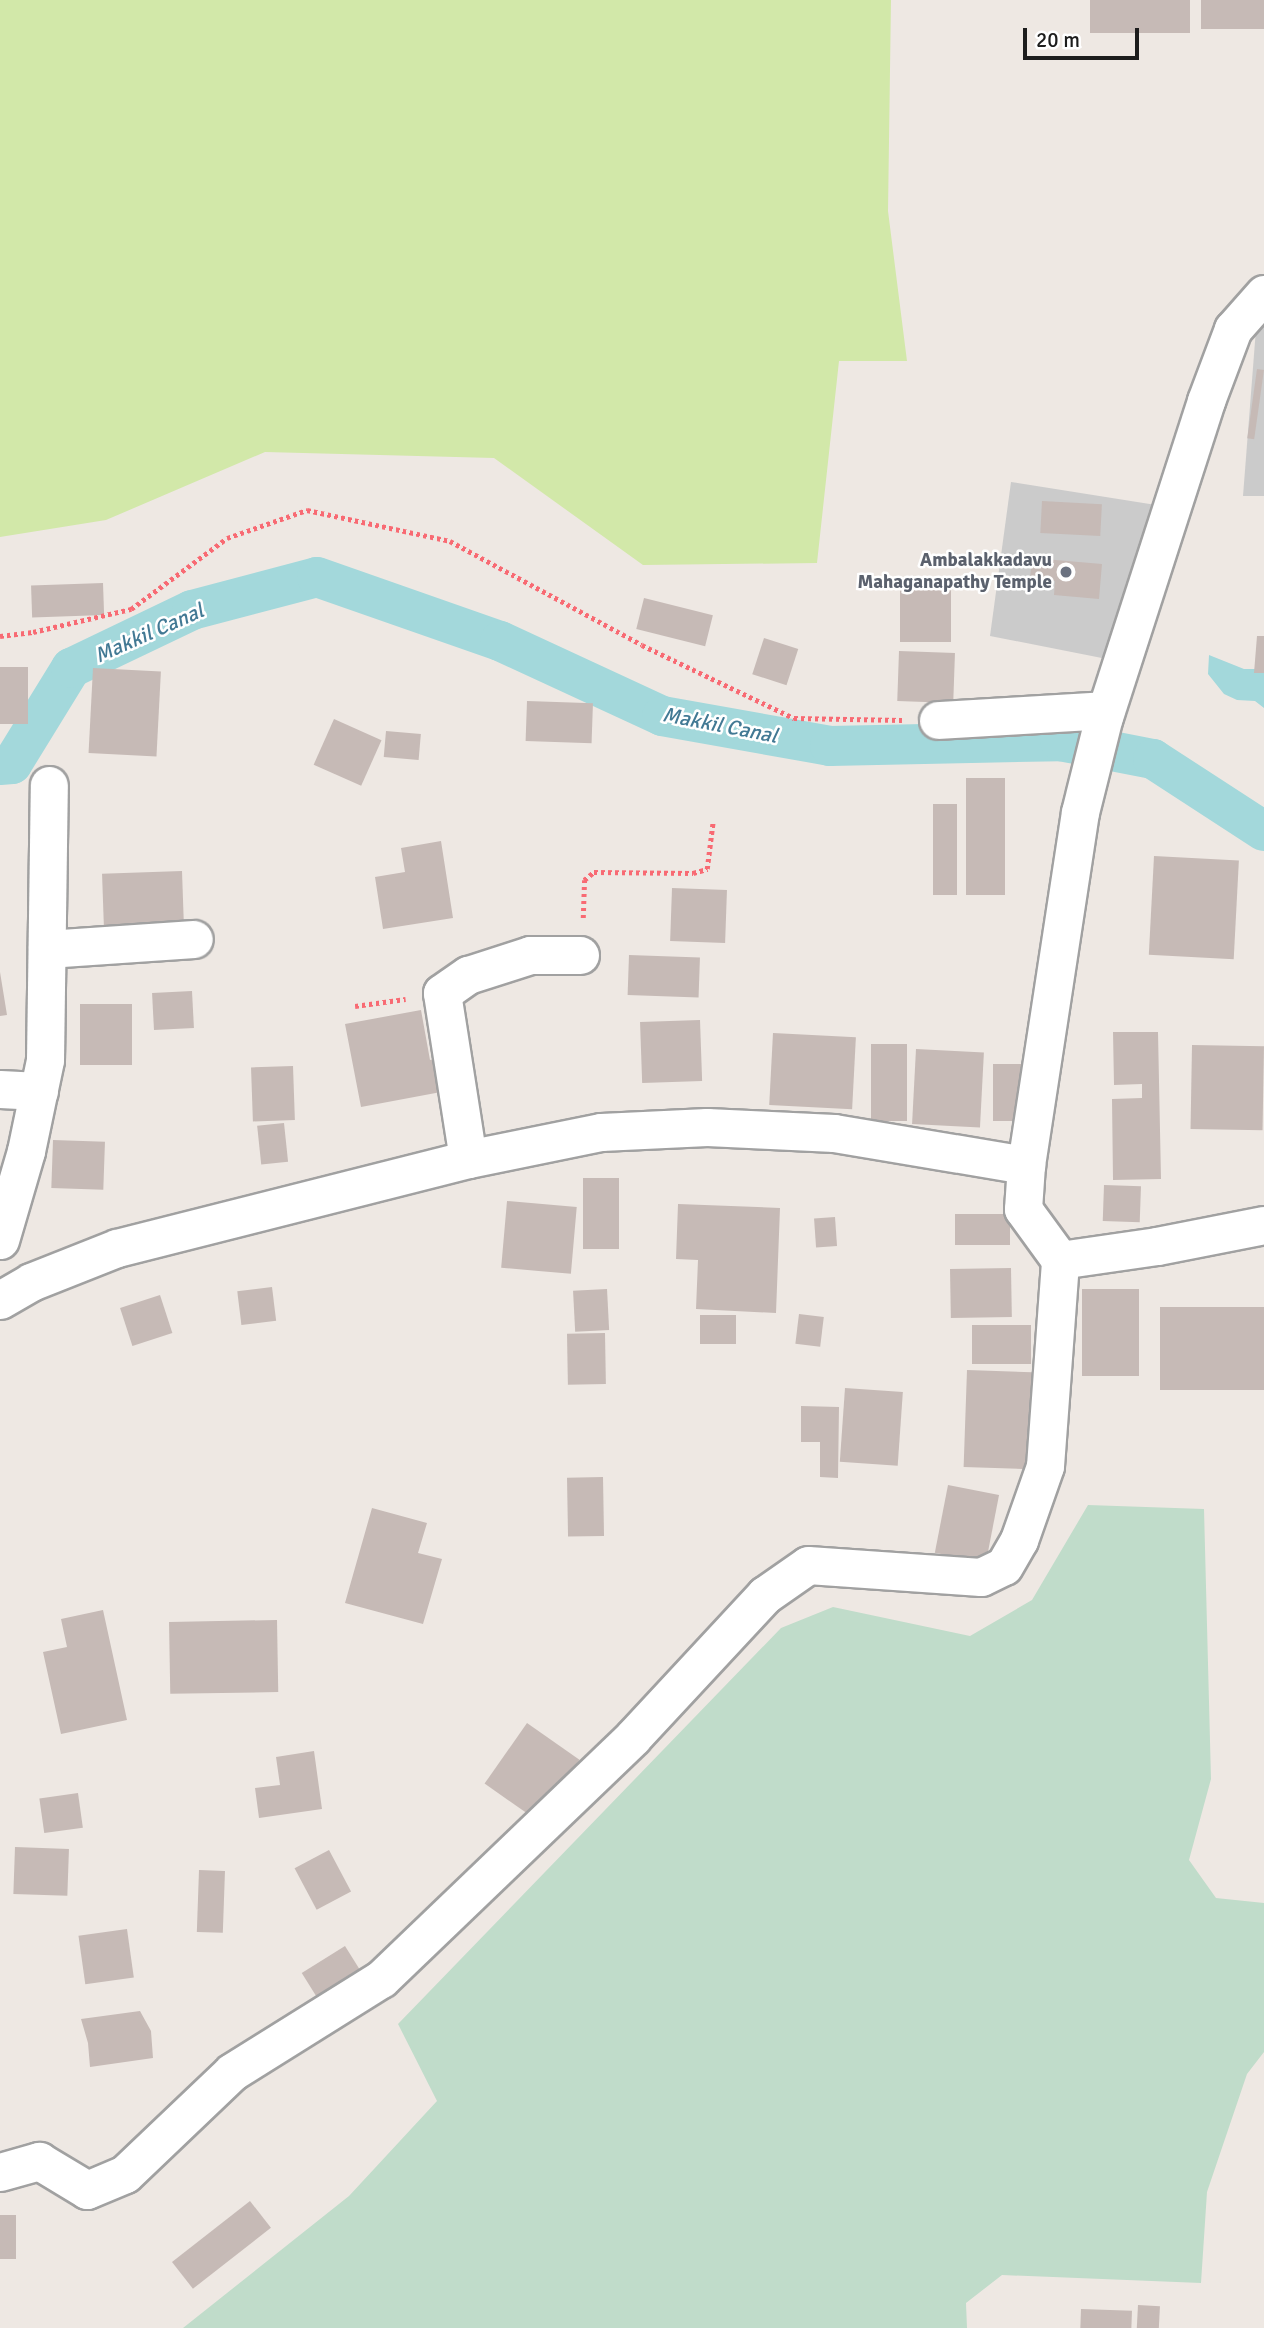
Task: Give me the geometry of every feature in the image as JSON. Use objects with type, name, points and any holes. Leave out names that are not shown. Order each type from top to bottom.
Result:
[{"type":"street","points":[[0,2172],[39,2161],[87,2190],[125,2174],[232,2072],[381,1979],[633,1737],[765,1595],[808,1565],[981,1577],[1004,1566],[1019,1540],[1045,1466],[1060,1260],[1023,1209],[1026,1165],[1080,812],[1105,713],[1206,401],[1233,329],[1264,294]]},
{"type":"street","points":[[938,720],[1105,713]]},
{"type":"street","points":[[0,1240],[26,1151],[45,1060],[49,785]]},
{"type":"street","points":[[47,949],[194,939]]},
{"type":"street","points":[[468,1159],[442,993],[468,975],[530,955],[580,955]]},
{"type":"street","points":[[0,1089],[39,1091]]},
{"type":"street","points":[[0,1300],[31,1282],[117,1248],[468,1159],[601,1132],[707,1127],[834,1133],[1026,1165]]},
{"type":"street","points":[[1060,1260],[1157,1247],[1264,1225]]},
{"type":"path","points":[[0,636],[33,632],[131,609],[227,538],[307,510],[450,541],[642,645],[794,718],[938,720]]},
{"type":"path","points":[[580,955],[584,880],[594,872],[693,873],[707,869],[713,821]]},
{"type":"path","points":[[355,1006],[442,993]]},
{"type":"shaded area","points":[[1257,316],[1264,316],[1264,496],[1243,496]]},
{"type":"shaded area","points":[[1011,482],[1156,505],[1112,660],[990,636]]},
{"type":"green space","points":[[0,0],[891,0],[888,211],[907,361],[839,361],[817,563],[643,565],[494,458],[265,452],[106,520],[0,537]]},
{"type":"green space","points":[[1088,1505],[1204,1509],[1211,1779],[1189,1860],[1216,1898],[1264,1903],[1264,2052],[1247,2074],[1207,2192],[1201,2283],[1002,2275],[966,2303],[967,2328],[183,2328],[349,2196],[437,2101],[398,2024],[781,1628],[833,1607],[970,1636],[1032,1600]]},
{"type":"water","points":[[1209,655],[1244,669],[1264,669],[1264,708],[1255,701],[1237,700],[1224,694],[1208,674]]},
{"type":"building","points":[[1090,0],[1190,0],[1190,33],[1090,33]]},
{"type":"building","points":[[1201,0],[1264,0],[1264,29],[1201,29]]},
{"type":"building","points":[[1257,369],[1264,370],[1254,439],[1247,438]]},
{"type":"building","points":[[1042,501],[1102,504],[1100,536],[1040,533]]},
{"type":"building","name":"Ambalakkadavu Mahaganapathy Temple","points":[[1032,558],[1102,564],[1099,599],[1054,595],[1055,581],[1030,579]]},
{"type":"building","points":[[103,583],[104,615],[32,617],[31,586]]},
{"type":"building","points":[[900,583],[951,583],[951,642],[900,642]]},
{"type":"building","points":[[644,598],[713,615],[705,646],[636,629]]},
{"type":"building","points":[[1257,636],[1264,636],[1264,673],[1254,673]]},
{"type":"building","points":[[764,638],[798,649],[786,685],[752,674]]},
{"type":"building","points":[[899,651],[955,653],[953,703],[897,701]]},
{"type":"building","points":[[0,667],[28,667],[28,724],[0,724]]},
{"type":"building","points":[[93,668],[161,672],[156,756],[89,753]]},
{"type":"building","points":[[527,701],[593,703],[592,743],[526,741]]},
{"type":"building","points":[[334,719],[382,740],[361,786],[314,765]]},
{"type":"building","points":[[386,731],[421,734],[419,760],[384,757]]},
{"type":"building","points":[[966,778],[1005,778],[1005,895],[966,895]]},
{"type":"building","points":[[933,804],[957,804],[957,895],[933,895]]},
{"type":"building","points":[[441,841],[453,918],[383,929],[375,877],[405,872],[401,848]]},
{"type":"building","points":[[1154,856],[1239,860],[1234,959],[1149,955]]},
{"type":"building","points":[[182,871],[184,928],[104,931],[102,874]]},
{"type":"building","points":[[672,888],[727,890],[725,943],[670,941]]},
{"type":"building","points":[[629,955],[700,957],[699,997],[628,995]]},
{"type":"building","points":[[0,972],[7,1015],[0,1016]]},
{"type":"building","points":[[192,991],[194,1028],[154,1030],[152,993]]},
{"type":"building","points":[[80,1004],[132,1004],[132,1065],[80,1065]]},
{"type":"building","points":[[421,1010],[430,1060],[435,1059],[441,1092],[361,1107],[345,1024]]},
{"type":"building","points":[[700,1020],[702,1081],[642,1083],[640,1022]]},
{"type":"building","points":[[1113,1032],[1158,1032],[1161,1179],[1113,1180],[1112,1099],[1142,1098],[1142,1084],[1114,1085]]},
{"type":"building","points":[[773,1033],[856,1037],[852,1109],[769,1105]]},
{"type":"building","points":[[871,1044],[907,1044],[907,1121],[871,1121]]},
{"type":"building","points":[[1192,1045],[1264,1046],[1263,1130],[1191,1129]]},
{"type":"building","points":[[916,1049],[984,1053],[980,1127],[912,1124]]},
{"type":"building","points":[[993,1064],[1026,1064],[1026,1121],[993,1121]]},
{"type":"building","points":[[293,1066],[295,1120],[253,1121],[251,1067]]},
{"type":"building","points":[[284,1123],[288,1162],[261,1165],[257,1126]]},
{"type":"building","points":[[53,1140],[105,1142],[103,1190],[51,1188]]},
{"type":"building","points":[[583,1178],[619,1178],[619,1249],[583,1249]]},
{"type":"building","points":[[1104,1185],[1141,1186],[1140,1222],[1103,1221]]},
{"type":"building","points":[[507,1201],[577,1207],[571,1274],[501,1268]]},
{"type":"building","points":[[678,1204],[780,1208],[776,1313],[696,1309],[698,1260],[676,1259]]},
{"type":"building","points":[[955,1214],[1010,1214],[1010,1245],[955,1245]]},
{"type":"building","points":[[835,1217],[837,1246],[816,1247],[814,1218]]},
{"type":"building","points":[[1011,1268],[1012,1317],[951,1318],[950,1269]]},
{"type":"building","points":[[272,1287],[276,1321],[241,1325],[237,1291]]},
{"type":"building","points":[[607,1289],[609,1330],[575,1332],[573,1291]]},
{"type":"building","points":[[1082,1289],[1139,1289],[1139,1376],[1082,1376]]},
{"type":"building","points":[[160,1295],[172,1333],[132,1346],[120,1308]]},
{"type":"building","points":[[1160,1307],[1264,1307],[1264,1390],[1160,1390]]},
{"type":"building","points":[[799,1314],[824,1317],[820,1347],[795,1344]]},
{"type":"building","points":[[700,1315],[736,1315],[736,1344],[700,1344]]},
{"type":"building","points":[[972,1325],[1031,1325],[1031,1364],[972,1364]]},
{"type":"building","points":[[605,1333],[606,1384],[568,1385],[567,1334]]},
{"type":"building","points":[[967,1370],[1040,1373],[1037,1469],[964,1467]]},
{"type":"building","points":[[845,1388],[903,1392],[898,1466],[840,1462]]},
{"type":"building","points":[[801,1406],[839,1407],[838,1478],[820,1477],[820,1442],[801,1442]]},
{"type":"building","points":[[603,1477],[604,1536],[568,1537],[567,1478]]},
{"type":"building","points":[[948,1485],[999,1495],[986,1563],[935,1553]]},
{"type":"building","points":[[372,1508],[427,1523],[418,1553],[442,1559],[423,1624],[345,1603]]},
{"type":"building","points":[[103,1610],[127,1720],[61,1734],[43,1652],[67,1647],[61,1619]]},
{"type":"building","points":[[277,1620],[278,1692],[170,1694],[169,1622]]},
{"type":"building","points":[[527,1723],[579,1760],[537,1820],[485,1784]]},
{"type":"building","points":[[314,1751],[322,1809],[259,1818],[255,1788],[280,1785],[276,1757]]},
{"type":"building","points":[[78,1793],[83,1828],[44,1833],[39,1798]]},
{"type":"building","points":[[15,1847],[69,1849],[67,1896],[13,1894]]},
{"type":"building","points":[[329,1850],[351,1891],[317,1910],[295,1868]]},
{"type":"building","points":[[199,1870],[225,1871],[223,1933],[197,1932]]},
{"type":"building","points":[[127,1929],[134,1978],[85,1984],[78,1936]]},
{"type":"building","points":[[345,1946],[364,1977],[321,2004],[302,1973]]},
{"type":"building","points":[[140,2011],[151,2031],[153,2058],[90,2067],[88,2043],[81,2019]]},
{"type":"building","points":[[250,2201],[271,2228],[193,2289],[172,2262]]},
{"type":"building","points":[[0,2215],[16,2215],[16,2259],[0,2259]]},
{"type":"building","points":[[1138,2305],[1160,2306],[1159,2328],[1137,2328]]},
{"type":"building","points":[[1081,2309],[1132,2311],[1131,2328],[1080,2328]]},
{"type":"waterway","name":"Makkil Canal","points":[[0,765],[12,764],[71,668],[192,610],[317,577],[500,641],[662,716],[830,746],[1060,741],[1153,759],[1264,831]]},
{"type":"place","name":"Ambalakkadavu Mahaganapathy Temple","points":[[1066,572]]}]
